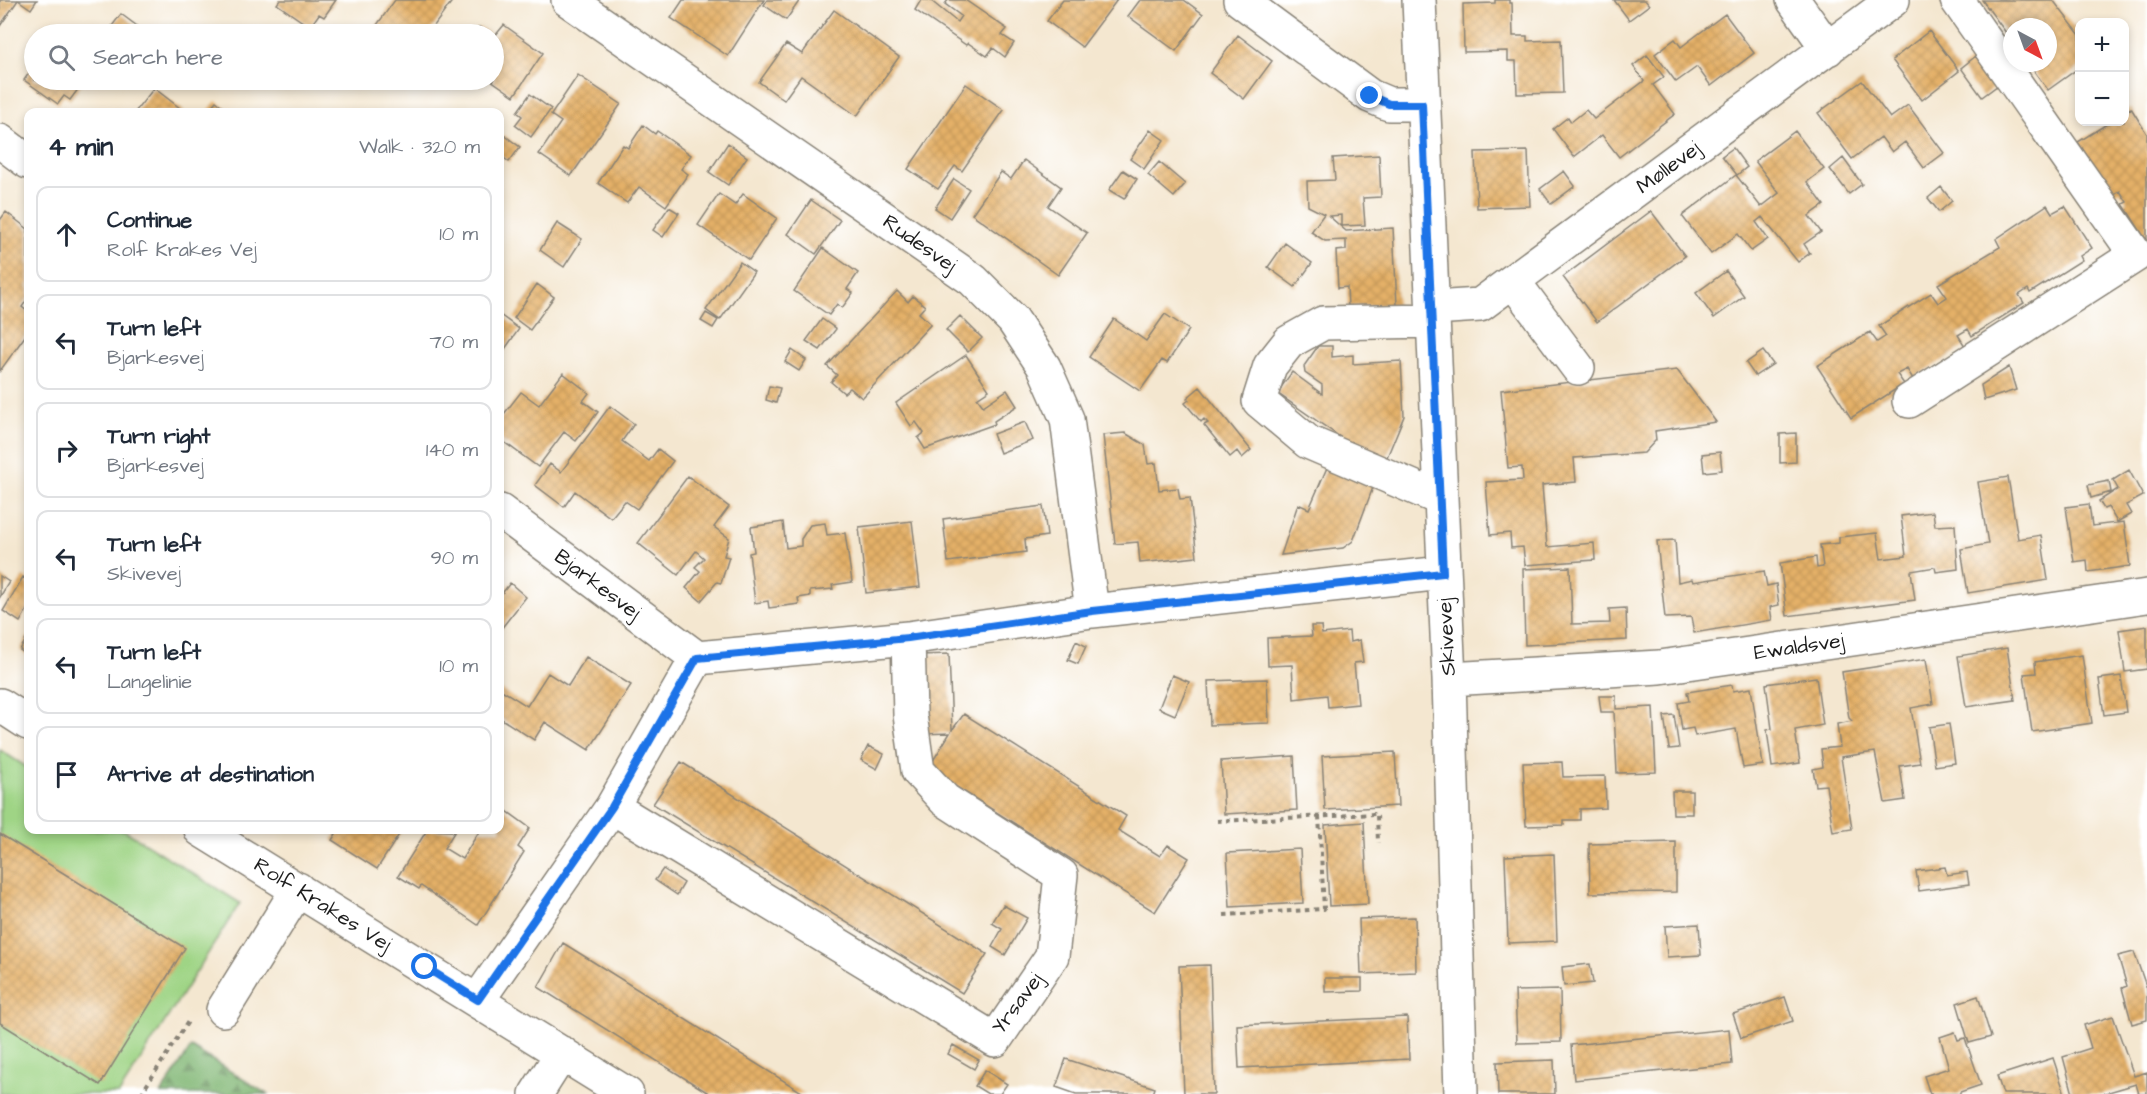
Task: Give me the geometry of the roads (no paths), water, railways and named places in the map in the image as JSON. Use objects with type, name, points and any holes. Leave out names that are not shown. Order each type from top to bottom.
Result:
[{"type":"street","name":"Rudesvej","points":[[568,0],[973,280],[1013,320],[1044,367],[1067,419],[1092,611]]},
{"type":"street","points":[[1240,0],[1370,96],[1389,104],[1422,104]]},
{"type":"street","name":"Skivevej","points":[[1419,0],[1449,679],[1461,1094]]},
{"type":"street","points":[[1793,0],[1828,48]]},
{"type":"street","name":"Møllevej","points":[[1441,499],[1308,442],[1259,401],[1270,366],[1289,342],[1323,323],[1433,314],[1480,305],[1893,0]]},
{"type":"street","points":[[1908,401],[2136,255],[1957,0]]},
{"type":"street","points":[[0,141],[24,159]]},
{"type":"street","points":[[1513,281],[1578,368]]},
{"type":"street","name":"Bjarkesvej","points":[[504,514],[697,658]]},
{"type":"street","points":[[478,1000],[612,807],[697,658],[908,638],[1092,611],[1443,573]]},
{"type":"street","name":"Ewaldsvej","points":[[1449,679],[1660,667],[2147,596]]},
{"type":"street","name":"Yrsavej","points":[[612,807],[995,1040],[1052,956],[1061,875],[945,800],[918,771],[910,715],[908,638]]},
{"type":"street","points":[[0,705],[24,720]]},
{"type":"street","name":"Rolf Krakes Vej","points":[[208,834],[627,1094]]},
{"type":"street","points":[[223,1010],[298,889]]},
{"type":"street","points":[[536,1094],[562,1053]]}]
